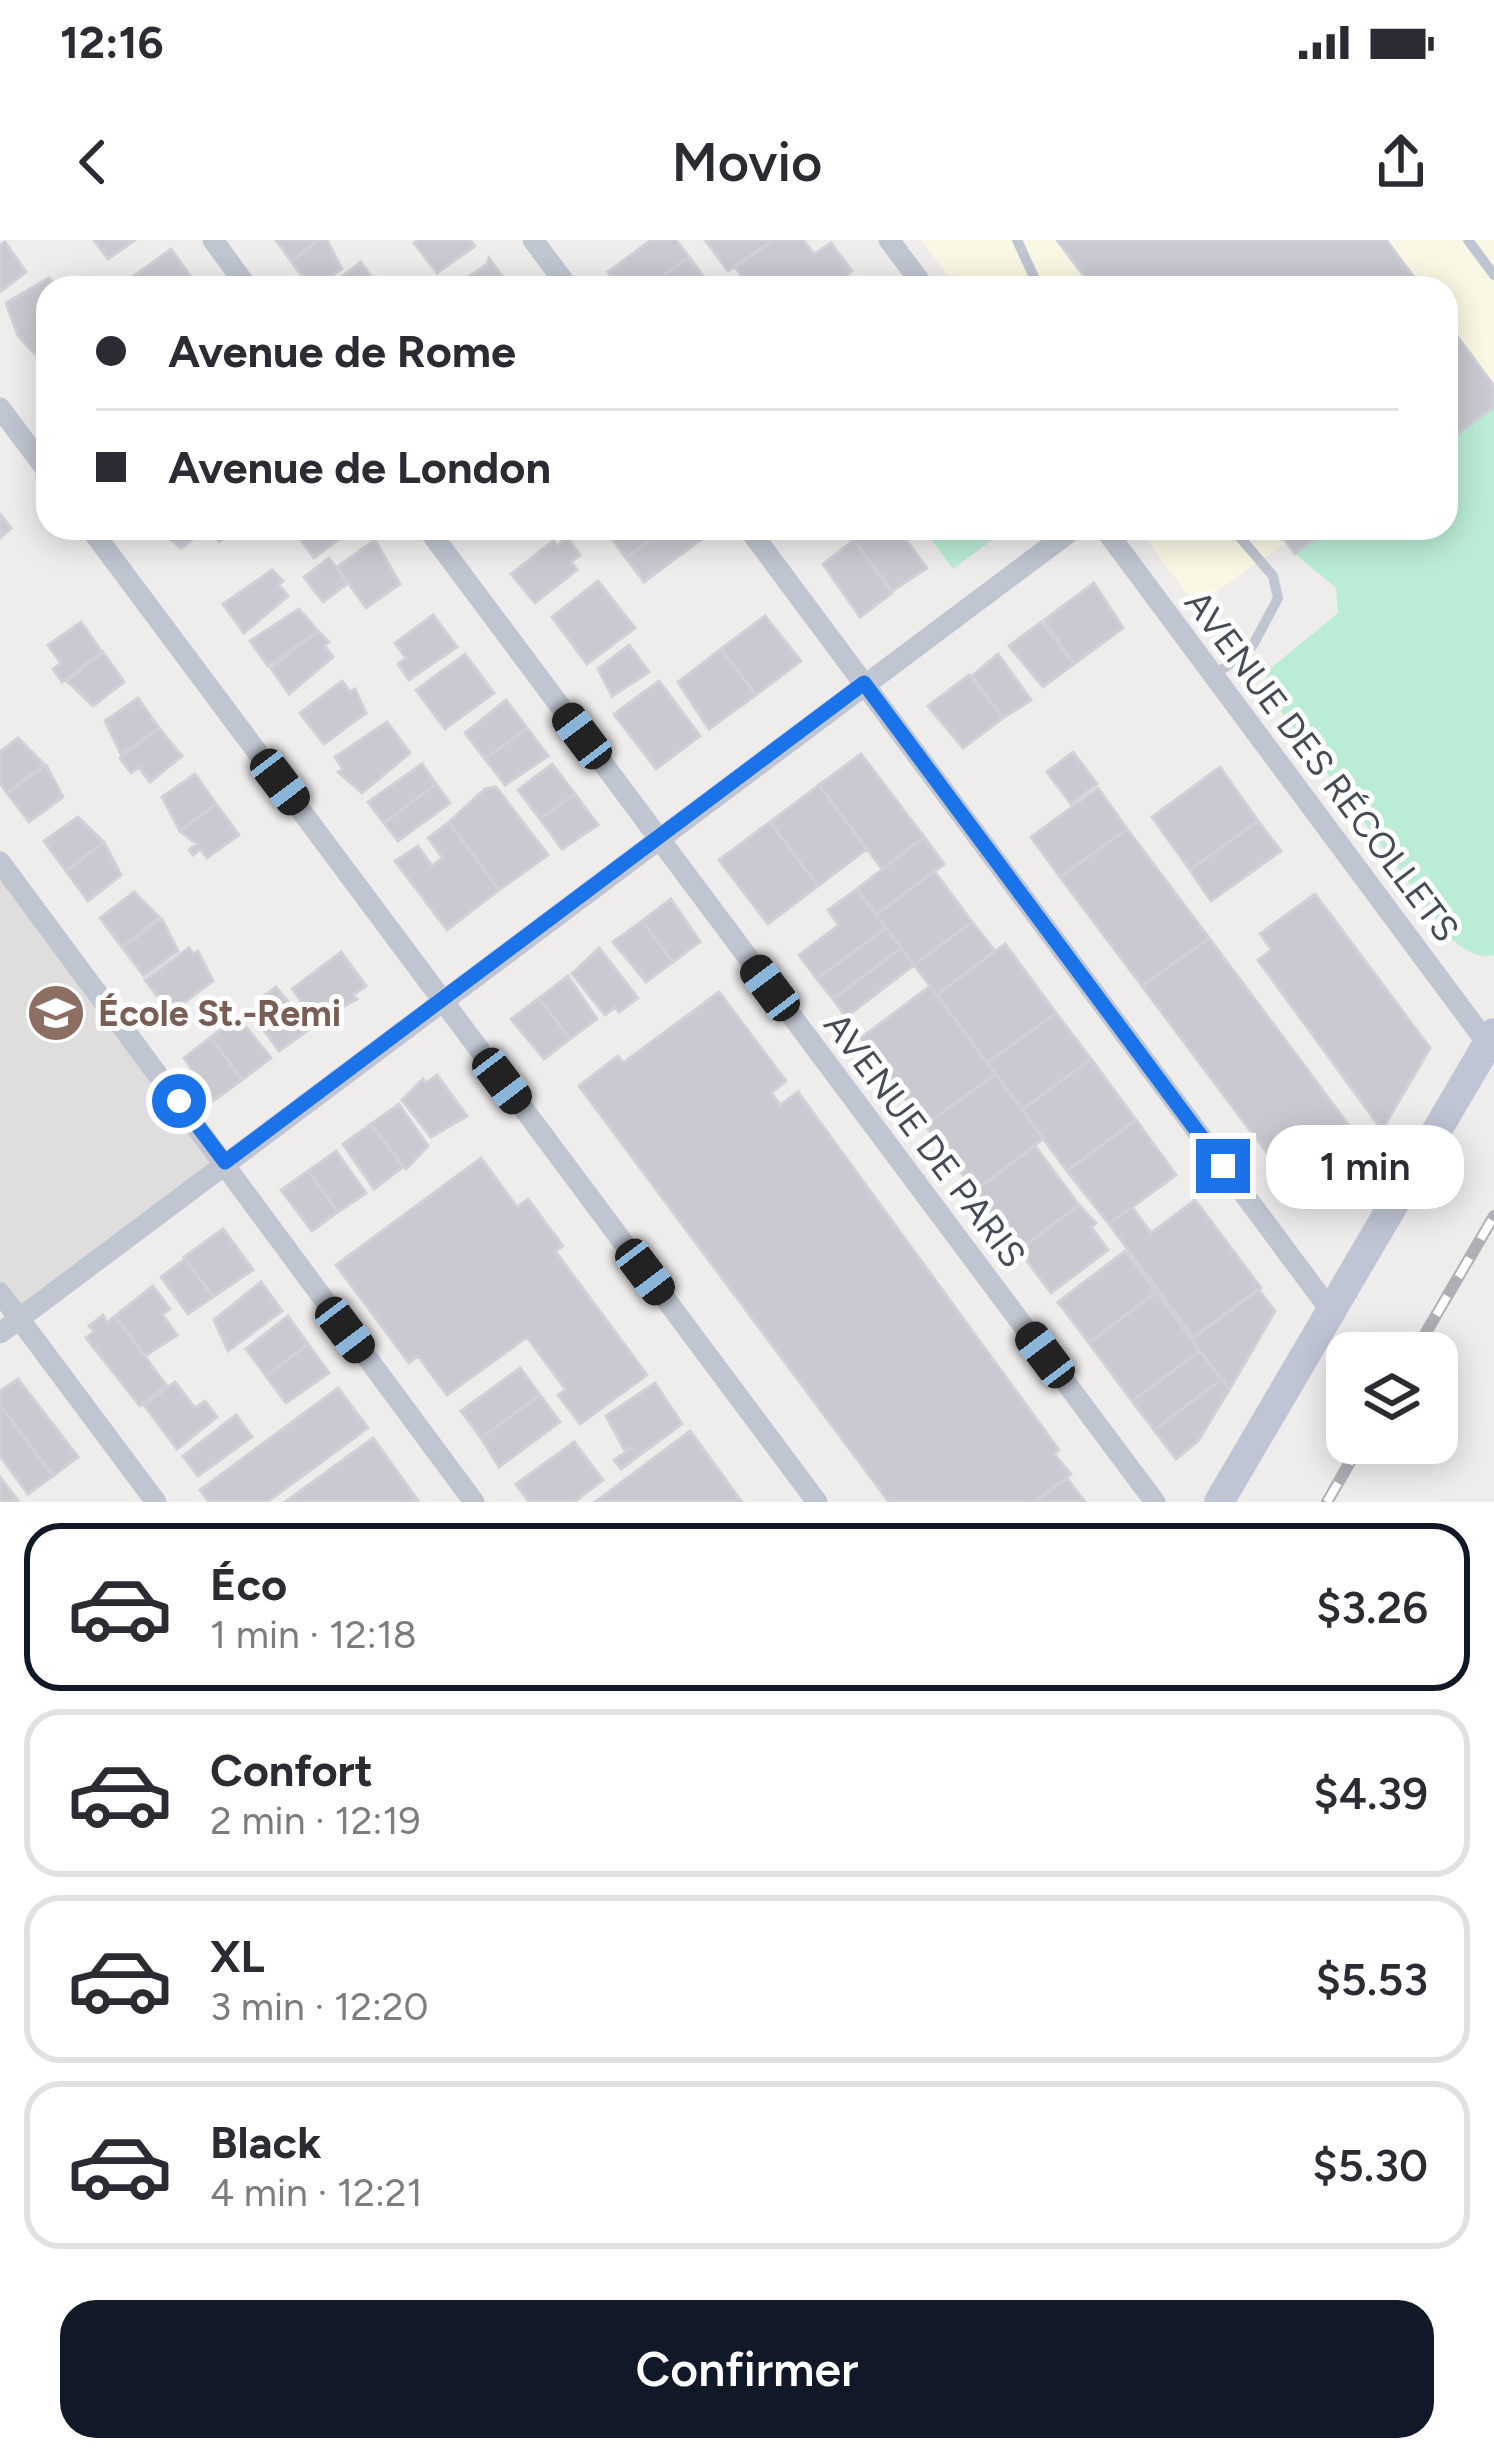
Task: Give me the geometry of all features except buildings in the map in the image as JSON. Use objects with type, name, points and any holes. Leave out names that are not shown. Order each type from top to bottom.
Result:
[{"type":"street","points":[[213,240],[239,276]]},
{"type":"street","points":[[533,240],[560,276]]},
{"type":"street","points":[[893,241],[917,276]]},
{"type":"street","points":[[0,408],[36,456]]},
{"type":"street","points":[[99,540],[817,1502]]},
{"type":"street","name":"AVENUE DE PARIS","points":[[436,540],[1155,1502]]},
{"type":"street","points":[[757,540],[1331,1311]]},
{"type":"street","points":[[0,1333],[1059,540]]},
{"type":"street","name":"AVENUE DES RÉCOLLETS","points":[[1113,540],[1491,1038]]},
{"type":"street","points":[[0,862],[474,1502]]},
{"type":"street","points":[[1219,1502],[1491,1038]]},
{"type":"street","points":[[0,1293],[156,1502]]},
{"type":"lane","points":[[1018,240],[1034,276]]},
{"type":"lane","points":[[1468,240],[1494,275]]},
{"type":"lane","points":[[1214,676],[1253,645],[1277,605],[1273,576],[1242,540]]},
{"type":"shaded area","points":[[921,240],[1494,240],[1494,398],[1458,423],[1458,276],[948,276]]},
{"type":"shaded area","points":[[1147,540],[1290,540],[1196,606]]},
{"type":"shaded area","name":"École St.-Remi","points":[[0,863],[225,1162],[19,1318],[0,1293]]},
{"type":"green space","points":[[1494,407],[1494,955],[1488,956],[1451,939],[1271,698],[1266,679],[1271,668],[1338,613],[1336,588],[1295,554],[1313,540],[1458,540],[1458,433]]},
{"type":"green space","points":[[932,540],[992,540],[953,569]]},
{"type":"railway","points":[[1426,1332],[1494,1216]]},
{"type":"railway","points":[[1327,1502],[1349,1464]]},
{"type":"place","name":"École St.-Remi","points":[[56,1013]]},
{"type":"route","points":[[179,1101],[225,1162],[864,683],[1223,1166]]}]
